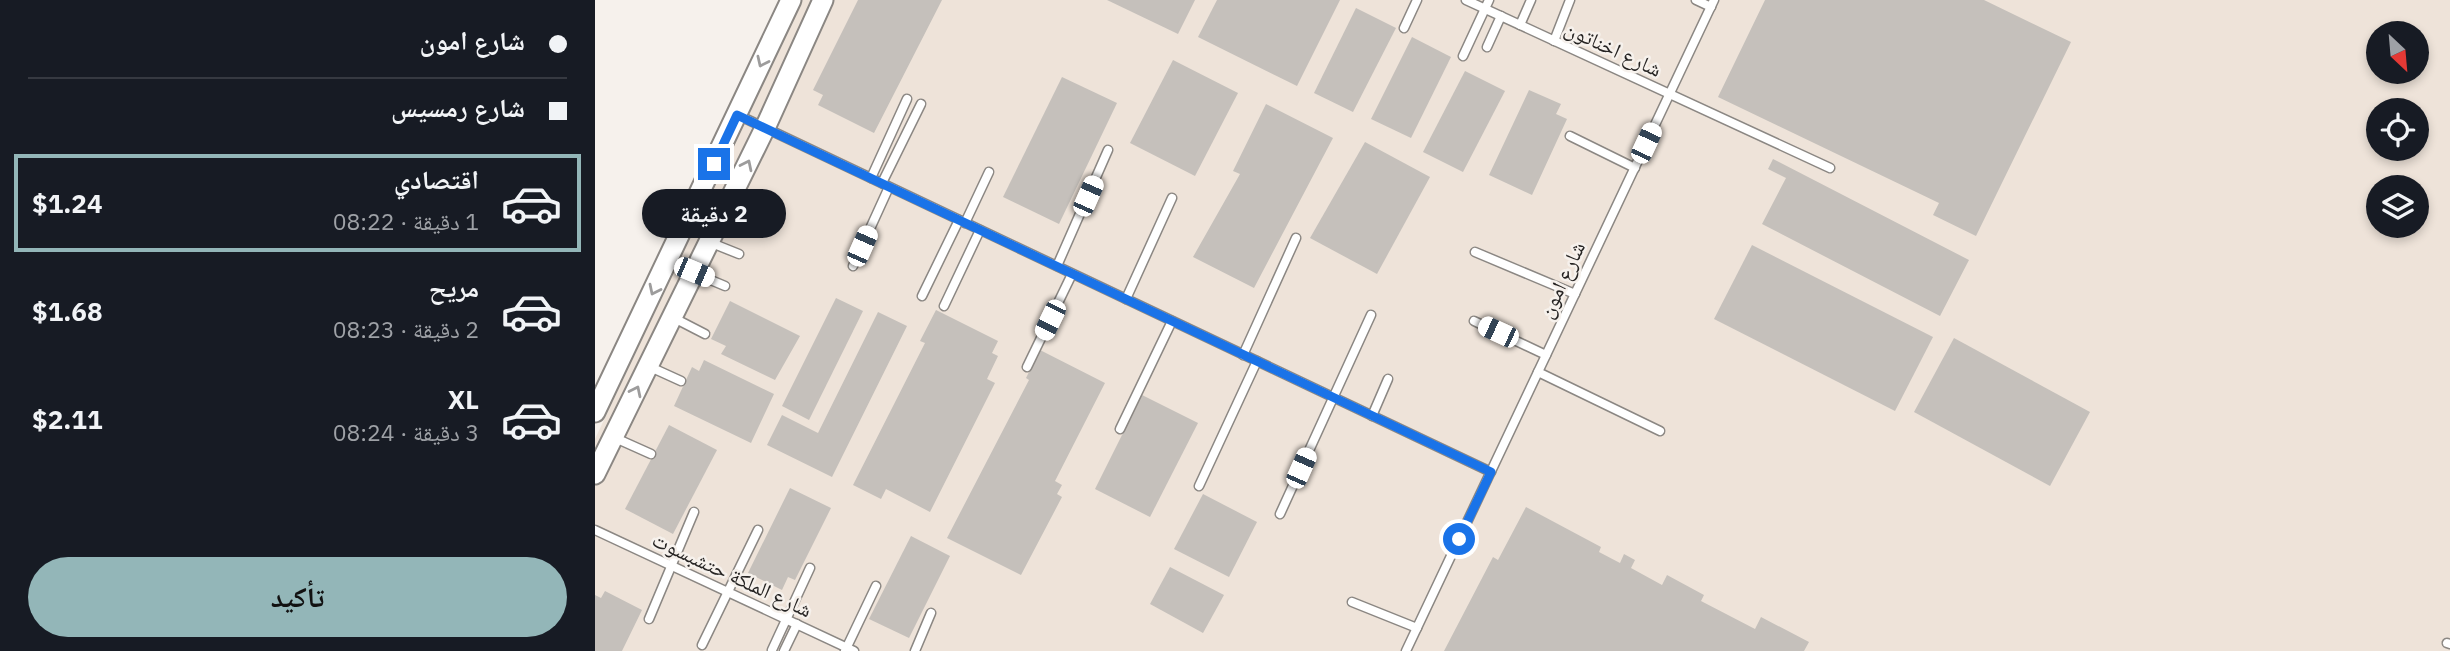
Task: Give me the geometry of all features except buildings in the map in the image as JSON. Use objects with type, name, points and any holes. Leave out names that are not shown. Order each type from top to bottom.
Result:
[{"type":"street","points":[[595,412],[790,0]]},
{"type":"street","points":[[595,474],[765,128],[823,0]]},
{"type":"lane","points":[[1404,28],[1417,0]]},
{"type":"lane","name":"شارع اخناتون","points":[[1466,0],[1830,167]]},
{"type":"lane","points":[[1463,56],[1489,0]]},
{"type":"lane","points":[[1520,25],[1531,0]]},
{"type":"lane","points":[[1554,41],[1570,0]]},
{"type":"lane","points":[[1696,0],[1713,3]]},
{"type":"lane","name":"شارع امون","points":[[1406,651],[1713,3]]},
{"type":"lane","points":[[1487,47],[1501,16]]},
{"type":"lane","points":[[871,178],[907,99]]},
{"type":"lane","points":[[853,266],[921,104]]},
{"type":"lane","points":[[737,115],[1491,472]]},
{"type":"lane","points":[[1570,136],[1635,168]]},
{"type":"lane","points":[[1056,266],[1108,150]]},
{"type":"lane","points":[[922,296],[989,172]]},
{"type":"lane","points":[[1126,299],[1172,198]]},
{"type":"lane","points":[[944,306],[980,230]]},
{"type":"lane","points":[[1243,355],[1296,238]]},
{"type":"lane","points":[[709,242],[739,254]]},
{"type":"lane","points":[[1475,251],[1575,295]]},
{"type":"lane","points":[[694,272],[725,286]]},
{"type":"lane","points":[[1027,367],[1072,274]]},
{"type":"lane","points":[[1280,514],[1371,315]]},
{"type":"lane","points":[[672,317],[705,334]]},
{"type":"lane","points":[[1120,429],[1172,321]]},
{"type":"lane","points":[[1474,321],[1546,355]]},
{"type":"lane","points":[[1199,486],[1257,361]]},
{"type":"lane","points":[[648,366],[681,382]]},
{"type":"lane","points":[[1538,372],[1660,431]]},
{"type":"lane","points":[[1372,416],[1388,379]]},
{"type":"lane","points":[[613,437],[651,454]]},
{"type":"lane","points":[[649,619],[694,512]]},
{"type":"lane","name":"شارع الملكة حتشبسوت","points":[[595,530],[848,650]]},
{"type":"lane","points":[[702,645],[758,530]]},
{"type":"lane","points":[[772,650],[810,568]]},
{"type":"lane","points":[[848,650],[876,586]]},
{"type":"lane","points":[[1352,602],[1417,628]]},
{"type":"lane","points":[[915,651],[931,613]]},
{"type":"lane","points":[[784,651],[797,624]]},
{"type":"shaded area","points":[[802,0],[2450,0],[2450,651],[595,651],[595,439]]},
{"type":"route","points":[[714,164],[737,115],[1491,472],[1459,539]]}]
